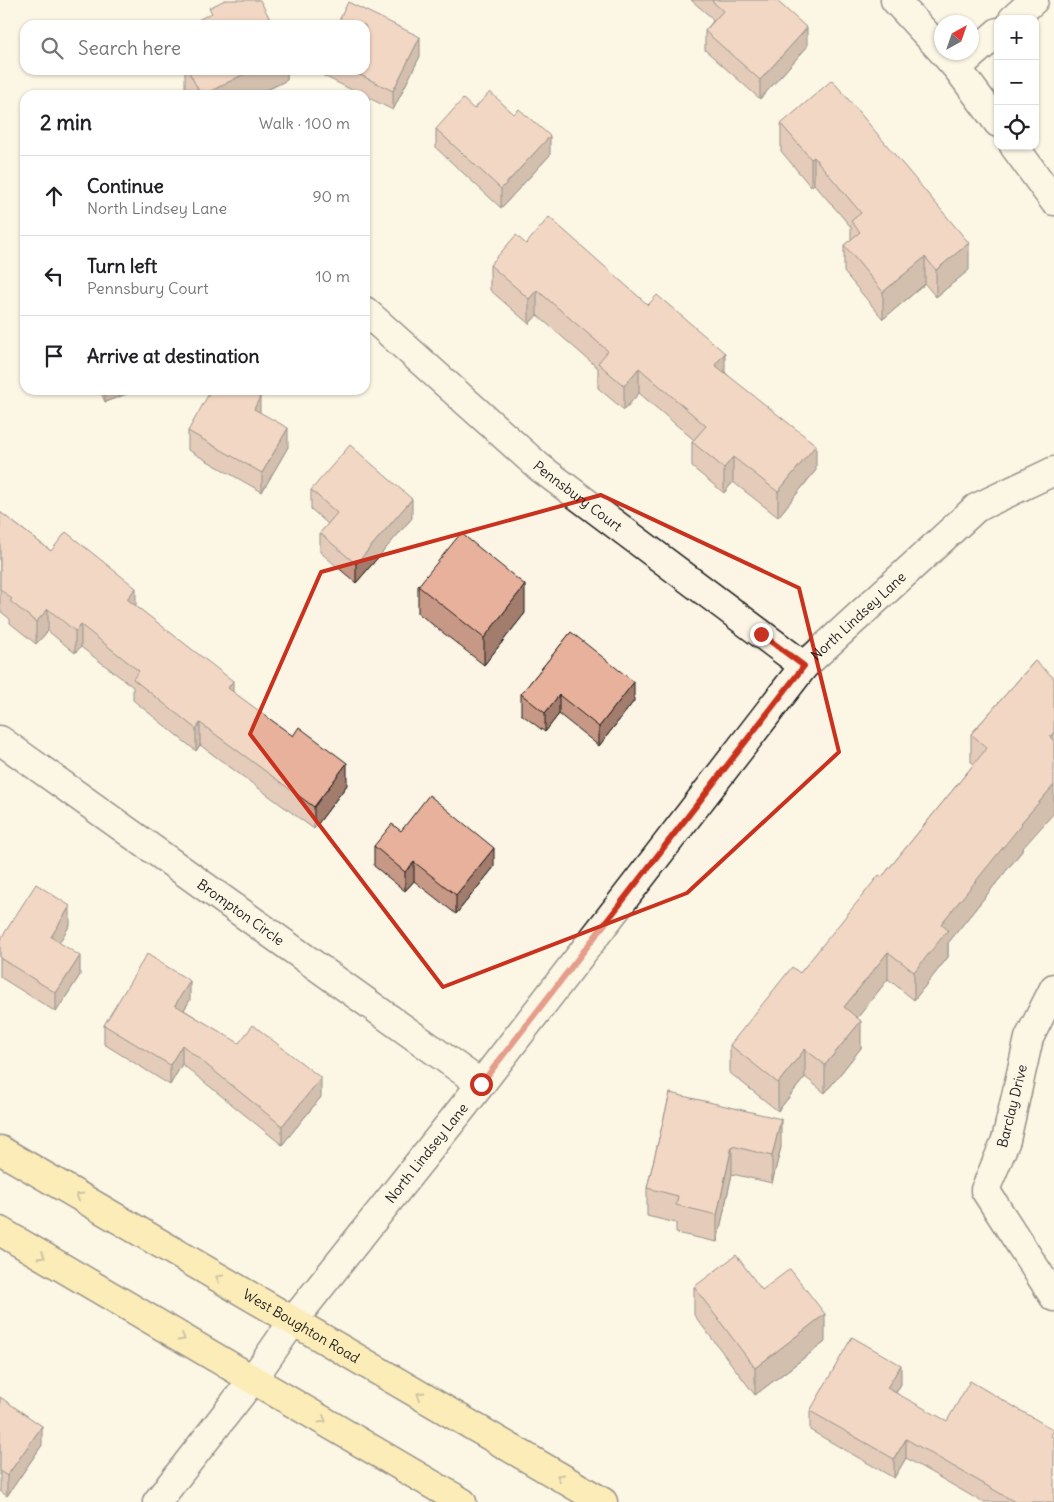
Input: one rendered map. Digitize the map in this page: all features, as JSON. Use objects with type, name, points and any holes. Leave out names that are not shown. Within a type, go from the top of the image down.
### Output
[{"type":"main road","name":"West Boughton Road","points":[[0,1150],[603,1502]]},
{"type":"main road","points":[[0,1231],[462,1502]]},
{"type":"street","points":[[895,0],[934,43]]},
{"type":"street","points":[[1017,15],[1034,0]]},
{"type":"street","points":[[979,41],[994,34]]},
{"type":"street","points":[[949,60],[994,119]]},
{"type":"street","points":[[1017,150],[1054,201]]},
{"type":"street","name":"Pennsbury Court","points":[[370,315],[539,467],[804,666]]},
{"type":"street","name":"North Lindsey Lane","points":[[253,1379],[293,1321],[481,1084],[804,666],[976,508],[1054,471]]},
{"type":"street","name":"Brompton Circle","points":[[0,740],[481,1084]]},
{"type":"street","name":"Barclay Drive","points":[[1054,988],[1029,1038],[1006,1140],[985,1190],[1054,1297]]},
{"type":"street","points":[[157,1502],[253,1379]]},
{"type":"highlighted area","points":[[601,495],[799,588],[839,752],[687,893],[443,987],[250,734],[321,572]]},
{"type":"building","points":[[225,0],[260,0],[270,20],[198,20],[212,13],[209,8]]},
{"type":"building","points":[[713,0],[776,0],[807,28],[760,80],[705,31],[723,11]]},
{"type":"building","points":[[348,2],[420,37],[393,91],[360,75],[370,75],[370,20],[339,20]]},
{"type":"building","points":[[191,75],[242,75],[213,90],[198,90]]},
{"type":"building","points":[[832,80],[969,243],[936,270],[925,257],[883,292],[844,245],[860,232],[851,221],[861,213],[814,157],[811,159],[781,124]]},
{"type":"building","points":[[490,92],[514,114],[519,109],[550,136],[501,189],[436,129],[463,99],[474,109]]},
{"type":"building","points":[[549,217],[648,305],[657,295],[725,353],[715,365],[816,445],[778,492],[733,457],[724,468],[692,442],[706,426],[639,368],[624,386],[598,363],[608,351],[537,290],[529,299],[490,265],[516,235],[526,244]]},
{"type":"building","points":[[208,395],[256,395],[260,397],[254,409],[288,428],[262,473],[188,431]]},
{"type":"building","points":[[350,445],[412,499],[356,564],[320,533],[337,513],[311,490]]},
{"type":"building","points":[[0,512],[51,551],[66,532],[136,588],[127,599],[233,681],[228,688],[293,736],[299,727],[347,763],[314,807],[200,723],[196,729],[133,679],[139,671],[81,625],[75,631],[48,609],[36,622],[10,601],[12,599],[0,589]]},
{"type":"building","points":[[461,533],[525,585],[484,638],[418,586]]},
{"type":"building","points":[[571,632],[634,682],[599,727],[559,695],[545,713],[521,694]]},
{"type":"building","points":[[1035,661],[1054,678],[1054,732],[1050,737],[1054,741],[1054,785],[1021,823],[941,924],[948,930],[914,972],[888,952],[844,1007],[861,1021],[825,1065],[805,1049],[778,1083],[730,1045],[792,967],[800,973],[879,875],[882,877],[987,748],[971,734]]},
{"type":"building","points":[[429,795],[494,848],[456,895],[414,862],[405,872],[374,846],[392,824],[401,831]]},
{"type":"building","points":[[36,884],[70,906],[51,937],[80,956],[56,993],[0,958],[0,940]]},
{"type":"building","points":[[147,954],[190,981],[175,1005],[239,1043],[253,1025],[321,1078],[282,1126],[182,1045],[170,1065],[104,1025]]},
{"type":"building","points":[[670,1093],[781,1119],[772,1156],[732,1146],[717,1215],[676,1205],[678,1196],[647,1188]]},
{"type":"building","points":[[736,1255],[762,1290],[790,1269],[825,1314],[755,1368],[694,1287]]},
{"type":"building","points":[[852,1337],[901,1365],[887,1388],[947,1421],[970,1381],[1054,1430],[1051,1436],[1054,1438],[1054,1502],[1015,1502],[906,1439],[894,1459],[810,1411]]},
{"type":"building","points":[[0,1397],[42,1426],[7,1476],[0,1471]]},
{"type":"route","points":[[481,1084],[804,666],[761,634]]}]
